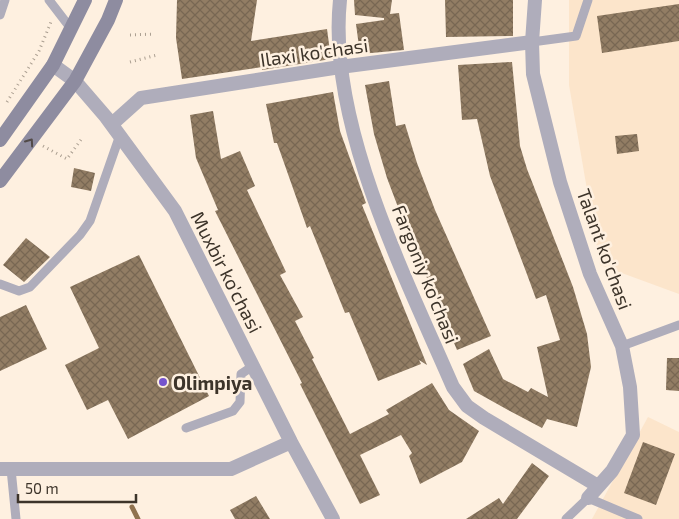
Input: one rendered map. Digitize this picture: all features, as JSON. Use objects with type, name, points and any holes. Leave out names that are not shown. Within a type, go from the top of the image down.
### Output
[{"type":"main road","points":[[2,133],[54,65],[85,0]]},
{"type":"main road","points":[[0,181],[75,81],[116,0]]},
{"type":"street","name":"Fargoniy ko'chasi","points":[[340,0],[338,26],[340,67],[351,120],[384,224],[457,395],[467,406],[484,418],[598,486]]},
{"type":"street","name":"Talant ko'chasi","points":[[535,0],[532,42],[533,74],[560,182],[590,274],[622,346],[630,388],[632,435],[612,471],[588,498]]},
{"type":"street","name":"Ilaxi ko'chasi","points":[[116,129],[141,98],[340,67],[532,42]]},
{"type":"street","name":"Muxbir ko'chasi","points":[[54,65],[75,81],[116,129],[175,211],[291,442],[333,519]]},
{"type":"street","points":[[6,469],[231,469],[291,442]]},
{"type":"lane","points":[[0,15],[5,0]]},
{"type":"lane","points":[[49,0],[72,30]]},
{"type":"lane","points":[[532,42],[576,36],[588,0]]},
{"type":"lane","points":[[0,284],[19,291],[30,287],[80,235],[90,221],[116,129]]},
{"type":"lane","points":[[622,346],[679,324]]},
{"type":"lane","points":[[186,428],[233,411],[240,402],[241,374],[253,366]]},
{"type":"lane","points":[[6,469],[16,519]]},
{"type":"lane","points":[[588,498],[638,519]]},
{"type":"lane","name":"Talant ko'chasi","points":[[566,519],[588,498]]},
{"type":"path","points":[[5,106],[39,51],[56,10]]},
{"type":"path","points":[[130,35],[155,34]]},
{"type":"path","points":[[130,62],[158,55]]},
{"type":"path","points":[[43,146],[67,159],[83,137]]},
{"type":"shaded area","points":[[569,0],[679,0],[679,294],[600,265],[569,85]]},
{"type":"shaded area","points":[[648,417],[679,432],[679,519],[592,519]]},
{"type":"building","points":[[177,0],[257,0],[251,41],[327,29],[331,59],[262,70],[262,67],[182,79],[176,38]]},
{"type":"building","points":[[354,0],[392,0],[390,14],[399,13],[404,50],[360,54],[356,24],[384,20],[384,18],[355,15]]},
{"type":"building","points":[[445,0],[513,0],[513,36],[446,37]]},
{"type":"building","points":[[679,4],[679,41],[602,53],[597,16]]},
{"type":"building","points":[[512,62],[520,146],[527,169],[573,287],[587,334],[591,367],[577,427],[547,419],[542,428],[508,410],[474,391],[463,364],[489,349],[503,379],[528,392],[531,388],[548,397],[537,347],[560,340],[546,295],[536,299],[490,176],[477,119],[462,120],[458,65]]},
{"type":"building","points":[[389,81],[396,126],[405,124],[417,163],[435,210],[491,336],[457,350],[404,223],[387,178],[374,134],[365,85]]},
{"type":"building","points":[[333,92],[340,131],[366,203],[362,205],[427,365],[419,360],[421,364],[378,381],[349,312],[345,313],[310,226],[307,228],[277,143],[274,143],[266,104]]},
{"type":"building","points":[[213,111],[221,159],[240,151],[255,186],[247,190],[286,272],[280,275],[303,317],[295,321],[350,434],[389,414],[386,410],[432,383],[449,410],[479,431],[462,462],[420,484],[409,456],[412,453],[401,435],[360,455],[380,495],[360,504],[300,384],[302,383],[215,211],[218,210],[196,158],[190,115]]},
{"type":"building","points":[[637,134],[639,151],[617,154],[615,136]]},
{"type":"building","points":[[74,168],[95,173],[91,191],[71,187]]},
{"type":"building","points":[[26,238],[50,257],[24,282],[3,265]]},
{"type":"building","points":[[139,255],[209,396],[128,439],[108,400],[87,410],[65,365],[99,348],[70,287]]},
{"type":"building","points":[[26,305],[47,349],[0,371],[0,317]]},
{"type":"building","points":[[667,358],[679,358],[679,391],[666,390]]},
{"type":"building","points":[[643,442],[675,454],[656,505],[624,493]]},
{"type":"building","points":[[532,463],[549,476],[517,519],[466,519],[499,498],[503,504]]},
{"type":"building","points":[[256,496],[270,519],[235,519],[230,510]]},
{"type":"waterway","points":[[132,507],[138,519]]},
{"type":"place","name":"Olimpiya","points":[[163,382]]}]
